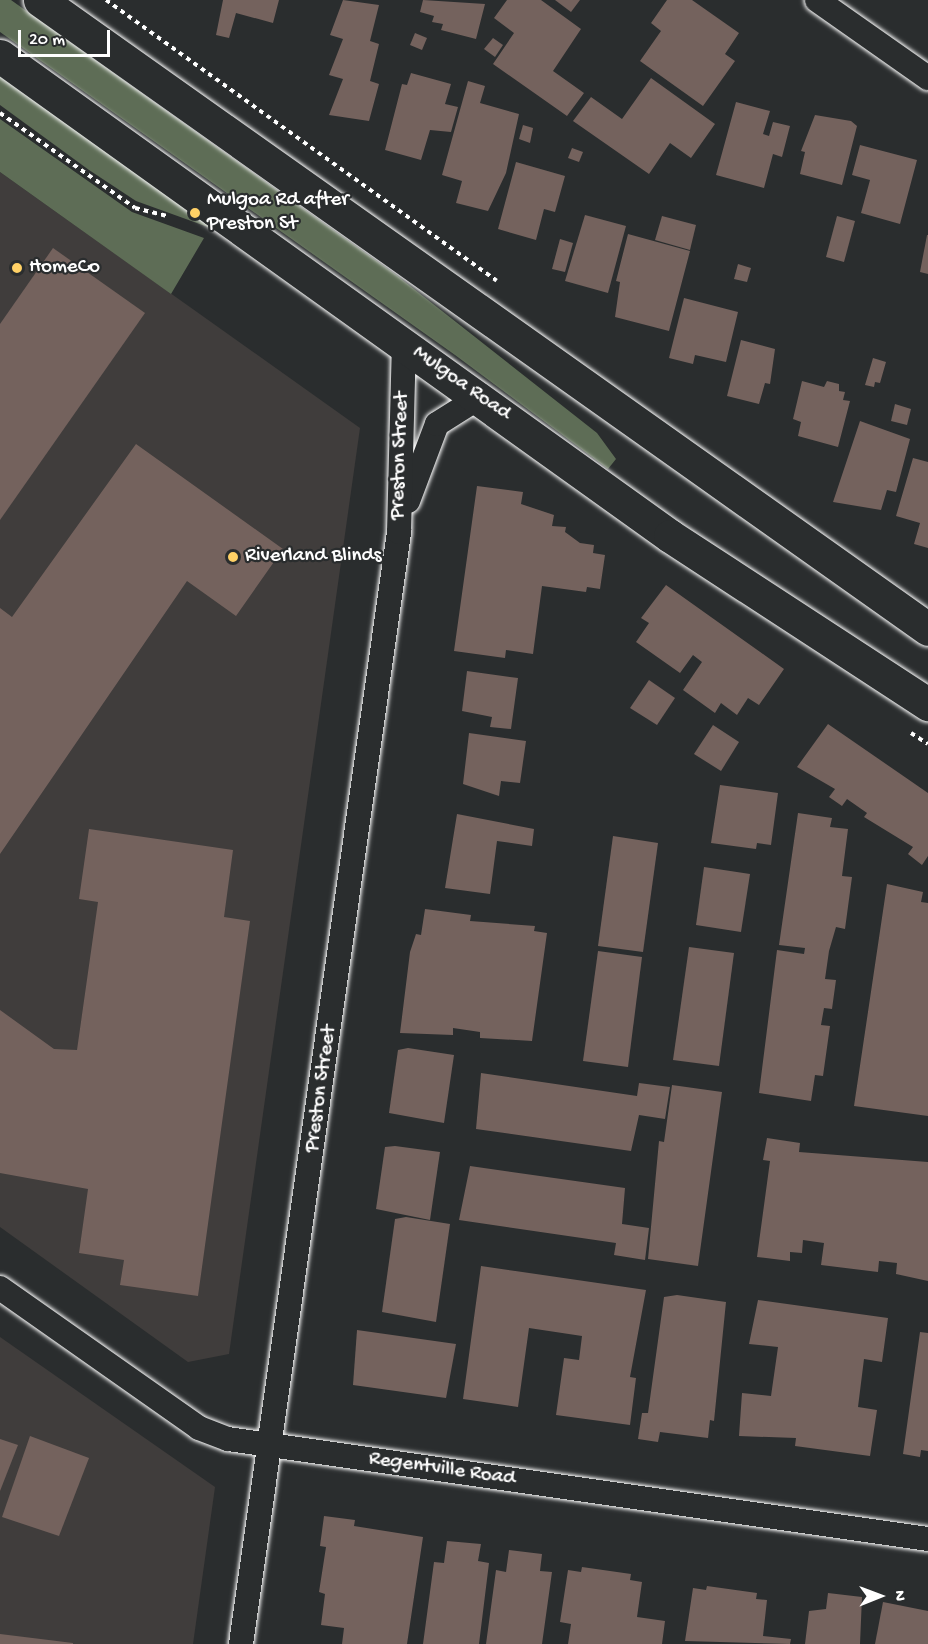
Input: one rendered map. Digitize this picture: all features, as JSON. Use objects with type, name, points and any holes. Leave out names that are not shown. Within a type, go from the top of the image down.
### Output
[{"type":"main road","points":[[40,0],[928,629]]},
{"type":"main road","name":"Mulgoa Road","points":[[0,56],[480,397],[670,536],[928,704]]},
{"type":"street","points":[[817,0],[928,78]]},
{"type":"street","name":"Preston Street","points":[[241,1644],[399,532],[404,344]]},
{"type":"street","name":"Preston Street","points":[[399,532],[430,436],[448,415],[480,397]]},
{"type":"street","name":"Regentville Road","points":[[0,1288],[199,1428],[228,1439],[928,1539]]},
{"type":"shaded area","points":[[0,172],[360,428],[229,1354],[188,1362],[0,1227]]},
{"type":"shaded area","points":[[0,1337],[215,1487],[193,1644],[0,1644]]},
{"type":"green space","points":[[0,0],[11,0],[395,274],[597,433],[616,459],[608,469],[455,355],[0,32]]},
{"type":"green space","points":[[0,77],[210,225],[208,227],[136,201],[89,170],[0,105]]},
{"type":"green space","points":[[0,119],[132,212],[204,238],[171,294],[0,172]]},
{"type":"building","points":[[223,0],[279,0],[273,23],[236,13],[229,38],[216,35]]},
{"type":"building","points":[[343,0],[379,5],[370,41],[379,44],[370,81],[379,84],[369,121],[329,115],[343,79],[329,75],[343,39],[330,35]]},
{"type":"building","points":[[423,0],[485,4],[476,39],[441,30],[443,24],[432,22],[434,16],[420,12]]},
{"type":"building","points":[[507,0],[541,0],[581,29],[553,71],[584,93],[567,116],[493,64],[514,33],[494,18]]},
{"type":"building","points":[[555,0],[580,0],[571,12]]},
{"type":"building","points":[[667,0],[692,0],[739,33],[725,54],[735,61],[703,106],[640,61],[661,31],[651,23]]},
{"type":"building","points":[[415,33],[427,38],[422,50],[410,45]]},
{"type":"building","points":[[493,38],[503,45],[495,57],[484,49]]},
{"type":"building","points":[[411,73],[451,84],[445,104],[458,107],[451,132],[430,130],[421,160],[385,150],[402,84],[407,85]]},
{"type":"building","points":[[651,78],[715,124],[691,158],[670,143],[649,174],[573,121],[591,97],[622,119]]},
{"type":"building","points":[[468,81],[485,86],[480,103],[519,114],[506,173],[488,211],[456,203],[462,181],[442,175]]},
{"type":"building","points":[[736,102],[770,111],[763,134],[769,136],[773,122],[790,126],[782,157],[773,154],[764,188],[716,175]]},
{"type":"building","points":[[815,115],[851,121],[857,126],[842,185],[800,174],[805,152],[801,151]]},
{"type":"building","points":[[523,125],[533,128],[530,143],[519,139]]},
{"type":"building","points":[[860,145],[917,160],[900,224],[861,213],[870,180],[852,175]]},
{"type":"building","points":[[572,148],[583,152],[579,162],[568,158]]},
{"type":"building","points":[[516,162],[565,176],[555,212],[544,209],[536,240],[498,229]]},
{"type":"building","points":[[585,215],[626,226],[608,293],[565,281]]},
{"type":"building","points":[[662,216],[696,225],[690,250],[655,240]]},
{"type":"building","points":[[837,216],[855,221],[844,262],[826,257]]},
{"type":"building","points":[[628,234],[690,251],[669,331],[615,317],[620,282],[616,281]]},
{"type":"building","points":[[928,235],[928,274],[920,272]]},
{"type":"building","points":[[560,239],[573,243],[565,272],[552,269]]},
{"type":"building","points":[[53,248],[145,313],[0,520],[0,324]]},
{"type":"building","points":[[738,264],[751,268],[747,282],[734,279]]},
{"type":"building","points":[[684,298],[738,312],[726,362],[695,355],[693,364],[669,358]]},
{"type":"building","points":[[741,340],[775,349],[770,384],[765,383],[759,404],[727,396]]},
{"type":"building","points":[[873,358],[886,362],[880,383],[875,382],[874,387],[865,385]]},
{"type":"building","points":[[802,381],[824,387],[827,381],[839,384],[839,391],[845,392],[843,400],[850,401],[838,447],[798,436],[801,422],[793,419]]},
{"type":"building","points":[[895,404],[911,409],[907,425],[891,421]]},
{"type":"building","points":[[860,421],[910,439],[896,492],[887,490],[881,510],[833,502]]},
{"type":"building","points":[[136,444],[283,549],[236,616],[187,581],[0,854],[0,608],[12,617]]},
{"type":"building","points":[[913,458],[928,462],[928,548],[914,544],[920,523],[896,516]]},
{"type":"building","points":[[477,486],[523,492],[521,504],[554,515],[552,526],[566,527],[565,532],[580,543],[594,545],[593,553],[605,555],[600,589],[587,587],[586,592],[542,586],[533,654],[506,650],[505,658],[454,651]]},
{"type":"building","points":[[666,585],[784,669],[759,705],[748,698],[737,715],[721,703],[715,713],[683,690],[702,662],[693,655],[680,673],[636,642],[649,623],[641,618]]},
{"type":"building","points":[[467,671],[518,678],[511,729],[490,727],[492,717],[462,711]]},
{"type":"building","points":[[649,680],[675,698],[657,725],[630,708]]},
{"type":"building","points":[[828,724],[928,793],[928,856],[922,865],[908,854],[913,847],[864,817],[867,813],[847,799],[842,806],[829,797],[835,789],[797,767]]},
{"type":"building","points":[[713,725],[739,742],[721,771],[694,754]]},
{"type":"building","points":[[469,733],[526,741],[520,783],[501,781],[499,796],[463,784]]},
{"type":"building","points":[[720,785],[778,793],[771,845],[757,843],[756,849],[711,843]]},
{"type":"building","points":[[798,813],[832,818],[830,827],[848,829],[842,876],[852,877],[845,929],[836,927],[829,951],[825,979],[836,980],[832,1009],[824,1008],[821,1025],[830,1026],[823,1076],[815,1075],[811,1101],[759,1093],[777,950],[804,954],[805,948],[779,945]]},
{"type":"building","points":[[457,814],[534,829],[532,846],[497,841],[490,894],[445,888]]},
{"type":"building","points":[[89,829],[233,850],[224,917],[250,921],[198,1296],[120,1285],[124,1260],[79,1253],[88,1189],[0,1173],[0,1010],[54,1049],[77,1050],[98,902],[79,899]]},
{"type":"building","points":[[613,836],[658,843],[643,952],[598,946]]},
{"type":"building","points":[[704,867],[750,874],[741,932],[696,925]]},
{"type":"building","points":[[887,884],[923,892],[921,902],[928,903],[928,1116],[854,1106]]},
{"type":"building","points":[[425,909],[471,915],[470,921],[535,926],[534,931],[547,933],[532,1041],[480,1038],[480,1032],[453,1028],[453,1035],[400,1033],[410,952],[416,934],[421,935]]},
{"type":"building","points":[[689,947],[734,953],[719,1066],[673,1060]]},
{"type":"building","points":[[598,951],[642,957],[628,1067],[583,1061]]},
{"type":"building","points":[[408,1048],[454,1055],[444,1123],[389,1113],[398,1050]]},
{"type":"building","points":[[481,1073],[637,1096],[639,1083],[670,1087],[665,1119],[639,1115],[631,1151],[476,1129]]},
{"type":"building","points":[[672,1085],[722,1092],[698,1266],[648,1259],[659,1141],[664,1142]]},
{"type":"building","points":[[767,1138],[800,1143],[799,1152],[928,1162],[928,1281],[896,1274],[897,1263],[879,1261],[878,1272],[821,1265],[824,1243],[803,1240],[802,1253],[790,1252],[790,1261],[757,1257],[770,1161],[763,1160]]},
{"type":"building","points":[[395,1146],[440,1152],[430,1220],[376,1209],[385,1147]]},
{"type":"building","points":[[470,1166],[625,1188],[622,1224],[649,1228],[645,1260],[614,1255],[616,1243],[459,1220]]},
{"type":"building","points":[[406,1217],[450,1224],[436,1322],[382,1312],[395,1219]]},
{"type":"building","points":[[481,1266],[646,1290],[630,1377],[636,1378],[630,1425],[556,1415],[564,1358],[579,1360],[582,1336],[529,1328],[518,1407],[463,1399]]},
{"type":"building","points":[[677,1295],[726,1302],[714,1421],[710,1420],[708,1438],[660,1432],[658,1442],[638,1439],[642,1413],[648,1413],[664,1297]]},
{"type":"building","points":[[758,1300],[888,1318],[882,1362],[864,1359],[858,1407],[877,1410],[870,1456],[795,1446],[796,1438],[739,1436],[742,1393],[771,1396],[778,1347],[749,1344]]},
{"type":"building","points":[[357,1330],[456,1344],[446,1398],[353,1385]]},
{"type":"building","points":[[920,1332],[928,1333],[928,1451],[921,1450],[920,1457],[903,1454]]},
{"type":"building","points":[[30,1436],[89,1458],[59,1536],[2,1517]]},
{"type":"building","points":[[0,1439],[18,1445],[0,1491]]},
{"type":"building","points":[[324,1516],[355,1520],[354,1526],[423,1537],[407,1644],[342,1644],[344,1628],[321,1625],[325,1594],[319,1592],[326,1547],[320,1546]]},
{"type":"building","points":[[447,1541],[481,1544],[478,1561],[489,1563],[479,1644],[423,1644],[434,1562],[444,1563]]},
{"type":"building","points":[[509,1550],[542,1554],[540,1571],[552,1572],[542,1644],[486,1644],[496,1570],[506,1572]]},
{"type":"building","points":[[582,1567],[631,1574],[630,1580],[642,1582],[637,1617],[665,1621],[662,1644],[568,1644],[571,1624],[560,1622],[568,1570],[581,1572]]},
{"type":"building","points":[[707,1586],[757,1593],[756,1599],[767,1600],[763,1636],[791,1639],[790,1644],[685,1641],[693,1588],[706,1590]]},
{"type":"building","points":[[828,1593],[862,1597],[860,1644],[805,1644],[809,1611],[826,1609]]},
{"type":"building","points":[[883,1602],[928,1611],[928,1644],[875,1644]]},
{"type":"building","points":[[0,1634],[73,1643],[73,1644],[0,1644]]},
{"type":"place","name":"Mulgoa Rd after Preston St","points":[[195,213]]},
{"type":"place","name":"HomeCo","points":[[17,268]]},
{"type":"place","name":"Riverland Blinds","points":[[233,557]]}]
